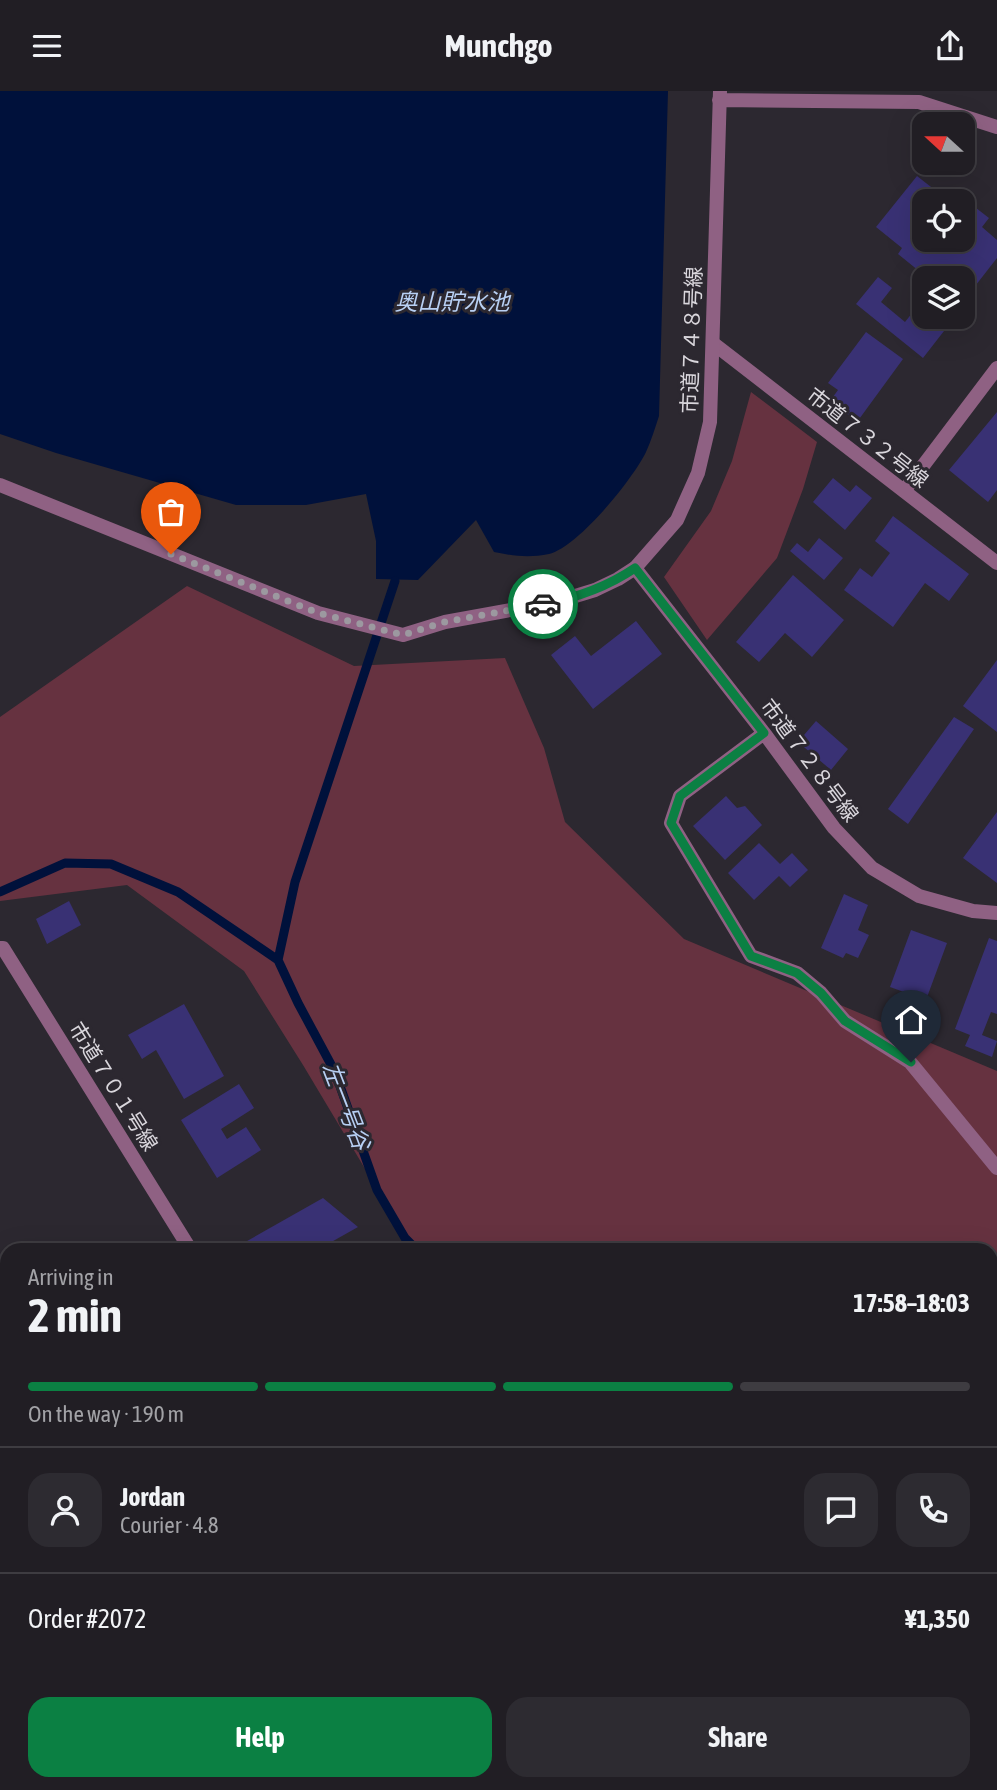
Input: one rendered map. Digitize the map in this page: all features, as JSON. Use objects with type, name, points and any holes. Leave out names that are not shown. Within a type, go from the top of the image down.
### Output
[{"type":"street","points":[[719,95],[923,96],[997,127]]},
{"type":"street","name":"市道７４８号線","points":[[0,485],[318,613],[403,635],[445,622],[559,601],[595,590],[618,579],[635,568],[677,520],[698,473],[710,422],[719,95]]},
{"type":"street","name":"市道７３２号線","points":[[714,344],[997,563]]},
{"type":"street","points":[[904,491],[997,368]]},
{"type":"street","name":"市道７２８号線","points":[[635,568],[764,733],[834,828],[872,868],[919,896],[973,911],[997,913]]},
{"type":"street","points":[[764,733],[680,796],[671,823],[751,956],[797,973],[821,993],[845,1021],[911,1062],[997,1168]]},
{"type":"street","name":"市道７０１号線","points":[[0,948],[3,948],[186,1243]]},
{"type":"shaded area","points":[[751,392],[817,442],[777,558],[707,640],[664,577],[711,511],[732,461]]},
{"type":"shaded area","points":[[187,586],[354,666],[505,658],[544,748],[565,822],[684,939],[997,1071],[997,1243],[409,1243],[244,971],[127,885],[0,901],[0,717]]},
{"type":"water","name":"奥山貯水池","points":[[0,91],[668,91],[659,416],[648,448],[639,464],[604,510],[561,549],[535,556],[494,552],[476,520],[418,580],[376,579],[376,541],[366,494],[306,505],[236,505],[0,434]]},
{"type":"building","points":[[917,176],[934,189],[912,189],[912,252],[975,252],[975,207],[989,218],[982,227],[997,240],[997,258],[975,286],[975,266],[913,266],[898,254],[902,248],[876,227]]},
{"type":"building","points":[[878,277],[892,288],[881,302],[905,322],[912,313],[912,329],[944,331],[923,358],[856,304]]},
{"type":"building","points":[[866,332],[903,359],[857,422],[830,401],[838,390],[828,383]]},
{"type":"building","points":[[997,412],[997,490],[988,502],[949,470]]},
{"type":"building","points":[[833,478],[850,492],[856,485],[872,498],[845,530],[813,502]]},
{"type":"building","points":[[893,516],[969,574],[949,601],[925,583],[893,627],[844,590],[860,568],[872,577],[890,553],[875,541]]},
{"type":"building","points":[[819,538],[843,558],[824,580],[790,551],[797,543],[808,552]]},
{"type":"building","points":[[793,575],[844,620],[812,657],[785,633],[759,662],[736,642]]},
{"type":"building","points":[[636,621],[662,654],[593,709],[551,655],[575,636],[591,656]]},
{"type":"building","points":[[997,660],[997,732],[963,706]]},
{"type":"building","points":[[954,717],[974,729],[908,824],[888,809]]},
{"type":"building","points":[[816,721],[848,749],[831,770],[798,742]]},
{"type":"building","points":[[726,796],[737,808],[745,806],[762,825],[725,860],[693,826]]},
{"type":"building","points":[[997,812],[997,883],[963,858]]},
{"type":"building","points":[[759,843],[780,864],[792,853],[808,870],[790,887],[779,876],[754,900],[728,873]]},
{"type":"building","points":[[844,894],[868,905],[858,930],[869,935],[858,958],[846,953],[843,958],[821,948]]},
{"type":"building","points":[[69,901],[81,925],[47,944],[36,919]]},
{"type":"building","points":[[911,930],[947,943],[926,1000],[890,987]]},
{"type":"building","points":[[989,938],[997,941],[997,1014],[991,1012],[982,1035],[997,1041],[992,1057],[965,1046],[970,1035],[955,1029]]},
{"type":"building","points":[[184,1004],[224,1076],[184,1099],[156,1050],[142,1059],[128,1035]]},
{"type":"building","points":[[239,1084],[254,1108],[221,1129],[227,1139],[246,1127],[261,1150],[217,1178],[181,1120]]},
{"type":"building","points":[[323,1198],[358,1227],[330,1243],[244,1243]]},
{"type":"waterway","points":[[278,960],[295,882],[395,581]]},
{"type":"waterway","points":[[0,892],[65,863],[111,864],[178,892],[278,960]]},
{"type":"waterway","name":"左一号谷","points":[[278,960],[335,1072],[377,1190],[410,1243]]},
{"type":"way so far","points":[[171,554],[318,613],[403,635],[445,622],[543,604]]},
{"type":"route","points":[[543,604],[595,590],[635,568],[764,733],[680,796],[671,823],[751,956],[797,973],[821,993],[845,1021],[911,1062]]}]
